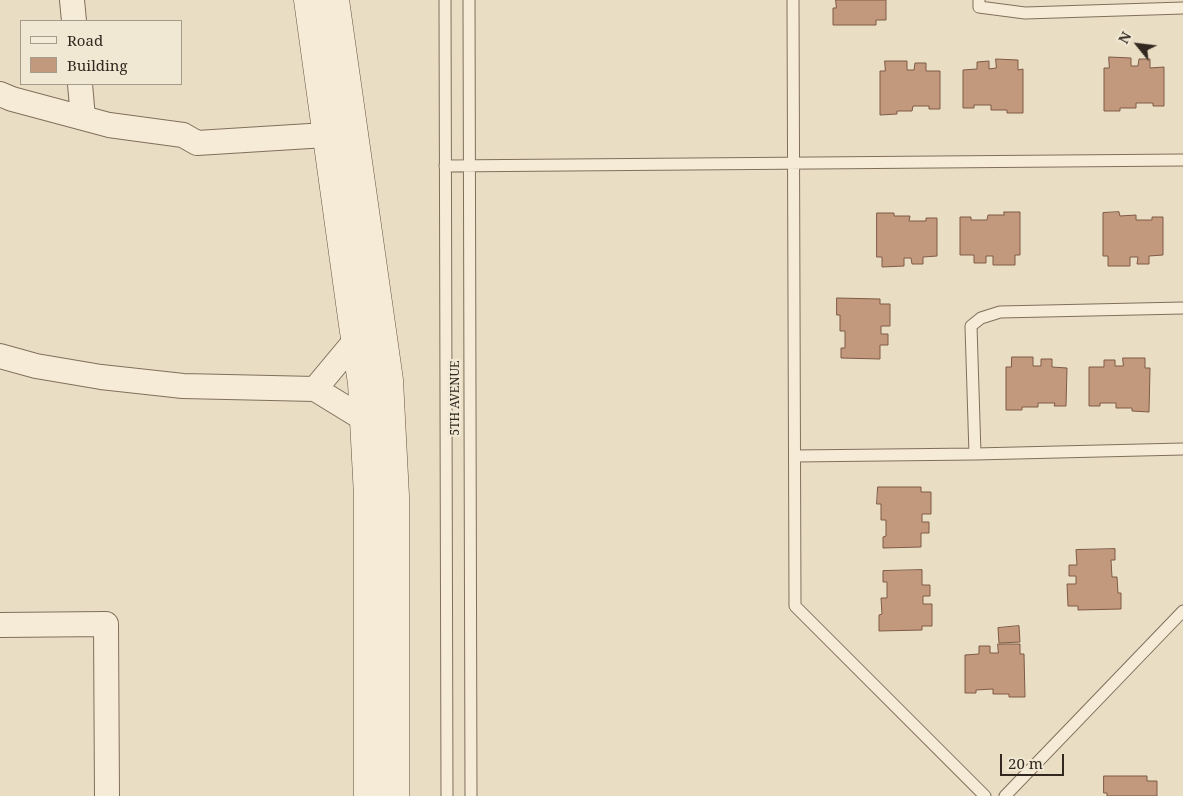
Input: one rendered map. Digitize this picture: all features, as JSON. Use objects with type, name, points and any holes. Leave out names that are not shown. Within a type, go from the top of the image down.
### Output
[{"type":"main road","points":[[308,0],[362,383],[368,496],[368,796]]},
{"type":"main road","points":[[335,0],[389,380],[395,496],[396,796]]},
{"type":"street","points":[[72,0],[74,20]]},
{"type":"street","points":[[80,85],[83,118]]},
{"type":"street","points":[[0,94],[12,99],[109,125],[184,135],[197,143],[326,135]]},
{"type":"street","points":[[315,389],[356,341]]},
{"type":"street","points":[[0,356],[36,366],[100,377],[182,386],[315,389],[364,419]]},
{"type":"street","points":[[0,625],[106,624],[107,796]]},
{"type":"lane","name":"5TH AVENUE","points":[[445,0],[446,796]]},
{"type":"lane","name":"5TH AVENUE","points":[[469,0],[471,796]]},
{"type":"lane","points":[[793,0],[796,606],[985,796]]},
{"type":"lane","points":[[979,0],[979,7],[1025,13],[1183,8]]},
{"type":"lane","points":[[446,166],[1183,160]]},
{"type":"lane","points":[[974,454],[971,326],[982,318],[1000,312],[1183,308]]},
{"type":"lane","points":[[795,456],[974,454],[1183,448]]},
{"type":"lane","points":[[1005,796],[1183,611]]},
{"type":"building","points":[[836,0],[886,0],[886,20],[876,20],[876,25],[833,25],[833,8],[836,8]]},
{"type":"building","points":[[1109,57],[1131,58],[1131,66],[1138,66],[1139,59],[1150,59],[1150,68],[1164,67],[1164,106],[1153,106],[1153,103],[1136,103],[1136,108],[1104,111],[1104,68],[1109,68]]},
{"type":"building","points":[[996,59],[1018,60],[1018,70],[1023,69],[1023,113],[991,110],[991,105],[974,105],[974,108],[963,108],[963,70],[977,69],[977,62],[989,61],[989,69],[996,68]]},
{"type":"building","points":[[885,61],[907,61],[907,70],[914,70],[915,63],[926,63],[926,71],[940,71],[940,109],[929,109],[929,106],[913,106],[912,111],[897,111],[897,114],[880,115],[880,71],[885,71]]},
{"type":"building","points":[[1004,212],[1020,212],[1020,255],[1015,255],[1015,265],[993,265],[993,256],[986,256],[986,263],[974,263],[974,255],[960,255],[960,217],[971,217],[971,220],[987,220],[988,215],[1004,215]]},
{"type":"building","points":[[1119,212],[1120,216],[1136,215],[1136,220],[1152,220],[1152,217],[1163,217],[1163,255],[1149,256],[1149,264],[1137,264],[1138,257],[1130,257],[1130,266],[1108,266],[1108,256],[1103,256],[1103,213]]},
{"type":"building","points":[[877,213],[894,213],[894,216],[910,216],[909,221],[926,221],[926,218],[937,218],[937,256],[923,257],[923,264],[912,264],[911,258],[904,258],[904,266],[882,267],[882,257],[877,257]]},
{"type":"building","points":[[837,298],[880,299],[880,304],[890,304],[890,326],[881,326],[881,334],[888,334],[888,345],[880,345],[880,359],[841,358],[841,348],[845,348],[845,331],[840,331],[840,315],[837,315]]},
{"type":"building","points":[[1012,357],[1033,357],[1033,366],[1041,366],[1041,359],[1052,359],[1052,367],[1067,368],[1066,406],[1054,406],[1055,403],[1038,403],[1038,407],[1006,410],[1006,367],[1011,367]]},
{"type":"building","points":[[1123,358],[1145,358],[1145,368],[1150,368],[1149,412],[1132,411],[1132,408],[1116,408],[1116,403],[1100,403],[1100,406],[1089,406],[1089,367],[1104,367],[1104,360],[1115,360],[1115,366],[1123,366]]},
{"type":"building","points":[[878,487],[921,487],[921,492],[931,492],[931,514],[922,514],[922,522],[929,522],[929,533],[921,533],[921,547],[883,548],[883,537],[886,536],[886,520],[881,520],[881,504],[877,504]]},
{"type":"building","points":[[1115,549],[1115,560],[1111,560],[1112,577],[1117,577],[1118,593],[1121,593],[1121,609],[1078,610],[1078,606],[1068,606],[1067,584],[1076,584],[1076,576],[1069,576],[1069,565],[1077,565],[1076,550]]},
{"type":"building","points":[[922,570],[922,585],[930,585],[930,596],[923,596],[923,604],[932,604],[932,626],[922,626],[922,630],[879,631],[879,615],[882,614],[881,598],[887,598],[887,582],[883,582],[883,571]]},
{"type":"building","points":[[1019,626],[1020,642],[999,643],[998,628]]},
{"type":"building","points":[[998,644],[1020,644],[1020,654],[1024,654],[1025,697],[993,694],[993,689],[976,690],[976,693],[965,693],[965,655],[979,654],[979,646],[990,646],[990,653],[998,653]]},
{"type":"building","points":[[1104,776],[1147,776],[1147,781],[1157,781],[1157,796],[1107,796],[1107,793],[1104,793]]}]
